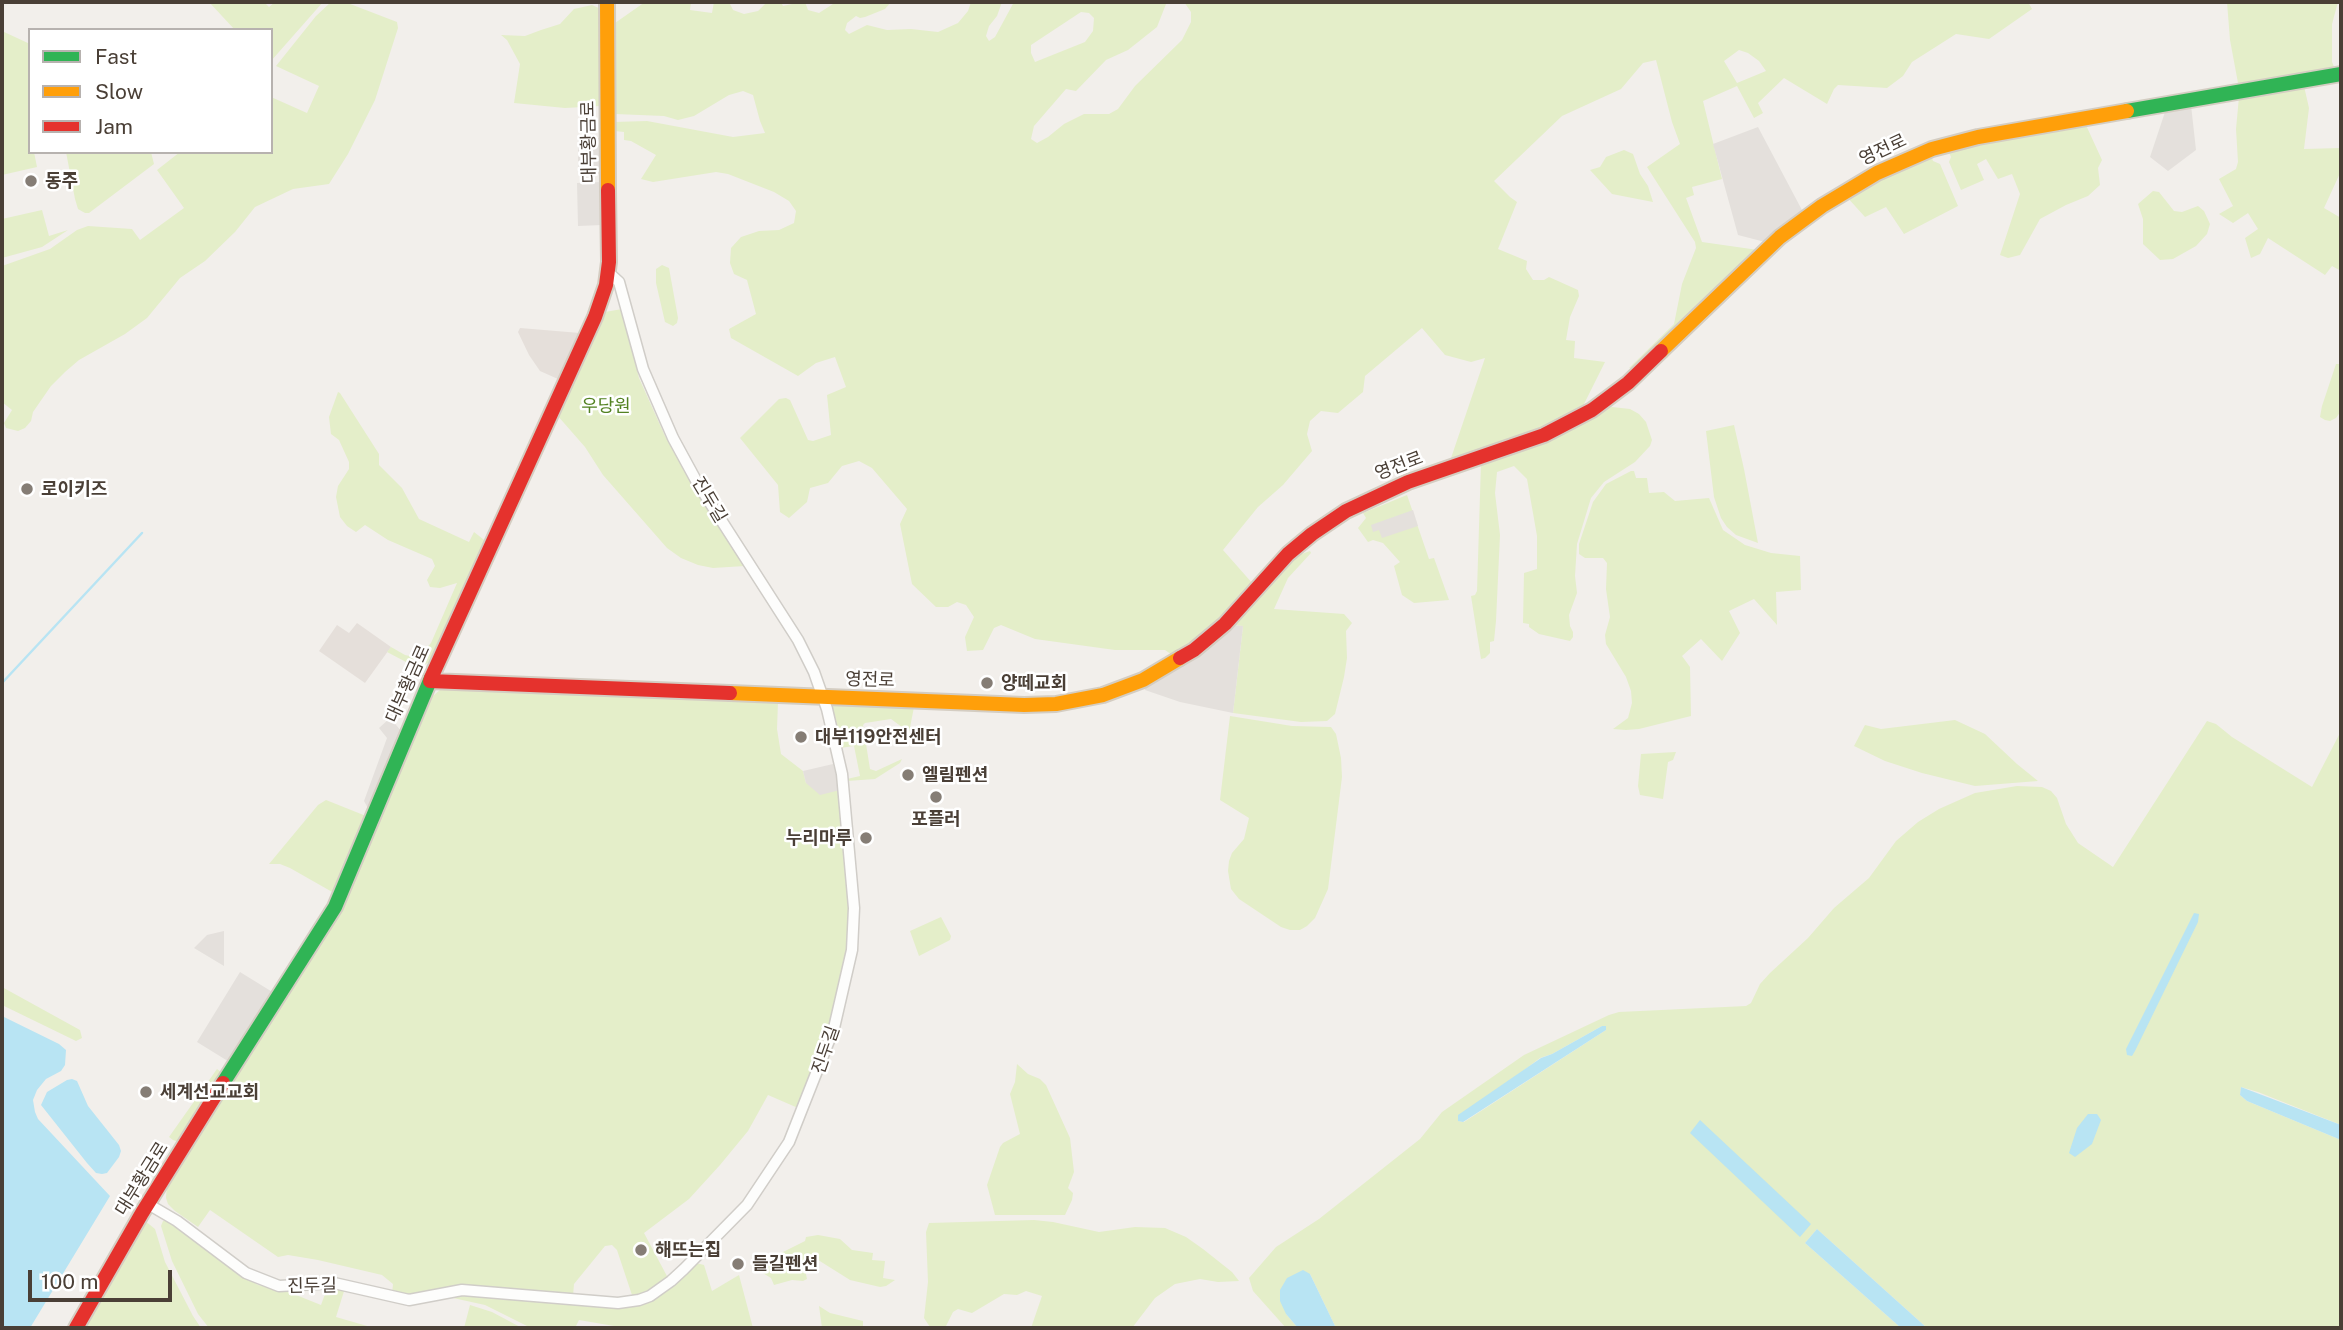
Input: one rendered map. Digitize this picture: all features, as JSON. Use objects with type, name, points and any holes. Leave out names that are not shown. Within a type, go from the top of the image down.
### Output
[{"type":"street","name":"대부황금로","points":[[76,1328],[148,1204],[325,925],[343,889],[386,779],[595,317],[608,272],[607,2]]},
{"type":"street","name":"영전로","points":[[430,681],[1042,705],[1074,701],[1126,687],[1164,669],[1211,637],[1288,554],[1346,511],[1399,485],[1544,435],[1592,410],[1643,369],[1780,237],[1822,206],[1877,173],[1932,149],[1978,137],[2341,74]]},
{"type":"street","name":"진두길","points":[[148,1204],[185,1227],[246,1273],[279,1286],[334,1283],[410,1300],[449,1292],[476,1291],[618,1303],[639,1300],[671,1281],[747,1205],[782,1156],[797,1125],[834,1028],[845,986],[855,928],[842,774],[823,698],[798,640],[719,517],[673,438],[643,369],[619,282],[608,272]]},
{"type":"shaded area","points":[[2191,105],[2196,150],[2168,171],[2150,157],[2166,109]]},
{"type":"shaded area","points":[[1758,127],[1803,212],[1765,242],[1738,235],[1713,144]]},
{"type":"shaded area","points":[[601,138],[602,174],[578,174],[578,139]]},
{"type":"shaded area","points":[[601,182],[602,225],[578,226],[577,183]]},
{"type":"shaded area","points":[[520,328],[580,333],[558,379],[540,371],[518,332]]},
{"type":"shaded area","points":[[1413,510],[1418,526],[1382,538],[1379,530],[1373,532],[1371,525]]},
{"type":"shaded area","points":[[357,623],[391,647],[365,683],[319,651],[337,625],[349,633]]},
{"type":"shaded area","points":[[1231,625],[1243,626],[1233,713],[1180,702],[1145,690],[1146,685],[1200,654]]},
{"type":"shaded area","points":[[390,718],[403,733],[369,810],[364,801],[387,738],[379,728]]},
{"type":"shaded area","points":[[833,764],[840,790],[820,795],[806,783],[803,771]]},
{"type":"shaded area","points":[[224,931],[224,966],[194,948],[207,935]]},
{"type":"shaded area","points":[[240,972],[274,993],[231,1063],[197,1042]]},
{"type":"green space","points":[[209,2],[264,2],[269,7],[275,2],[323,2],[273,59],[273,28],[233,28]]},
{"type":"green space","points":[[331,2],[345,2],[397,22],[398,28],[375,100],[348,154],[329,184],[293,189],[255,207],[235,232],[205,261],[180,278],[147,318],[79,360],[65,372],[51,386],[25,428],[18,431],[6,428],[4,423],[12,410],[2,402],[2,266],[50,249],[77,230],[88,226],[132,229],[140,240],[184,208],[157,170],[177,154],[273,154],[273,98],[307,113],[319,86],[276,66],[316,16]]},
{"type":"green space","points":[[645,2],[691,2],[690,10],[712,13],[714,2],[729,2],[733,10],[744,14],[758,11],[767,2],[781,2],[783,6],[805,2],[808,10],[819,13],[836,2],[891,2],[885,9],[865,17],[856,16],[847,23],[845,30],[849,34],[867,25],[887,30],[938,32],[958,23],[968,11],[971,2],[1002,2],[997,16],[989,26],[986,36],[989,41],[995,37],[1014,2],[1170,2],[1166,4],[1157,27],[1128,50],[1106,60],[1076,91],[1066,89],[1034,126],[1031,139],[1037,143],[1084,114],[1109,114],[1118,109],[1135,86],[1182,40],[1191,22],[1191,12],[1184,2],[2028,2],[2032,9],[1989,39],[1956,34],[1912,62],[1903,76],[1887,88],[1838,85],[1827,104],[1784,78],[1758,103],[1763,113],[1754,118],[1737,86],[1703,101],[1722,179],[1692,187],[1694,195],[1686,198],[1702,242],[1758,250],[1639,367],[1629,368],[1674,324],[1682,284],[1696,248],[1695,242],[1647,167],[1680,144],[1656,60],[1643,63],[1621,89],[1562,116],[1494,181],[1517,202],[1498,249],[1527,261],[1526,269],[1533,280],[1549,277],[1578,290],[1579,296],[1570,317],[1566,340],[1575,341],[1574,358],[1605,362],[1581,410],[1536,433],[1450,461],[1485,358],[1471,362],[1445,355],[1422,328],[1365,376],[1363,392],[1338,413],[1321,411],[1310,421],[1307,434],[1312,451],[1283,485],[1258,507],[1223,550],[1253,584],[1219,622],[1175,657],[1165,650],[1115,650],[1035,639],[1001,625],[994,628],[983,650],[967,651],[965,637],[974,617],[966,605],[957,602],[948,607],[936,607],[912,584],[900,524],[907,509],[872,468],[859,461],[842,466],[828,483],[810,488],[807,502],[789,518],[780,512],[778,485],[740,438],[779,399],[786,398],[790,400],[808,440],[831,435],[827,395],[846,387],[835,357],[816,363],[798,376],[731,338],[729,329],[756,314],[747,280],[734,274],[730,263],[731,248],[741,237],[759,231],[779,230],[794,223],[796,211],[789,201],[774,192],[728,174],[716,172],[653,182],[641,179],[656,155],[624,140],[624,132],[615,131],[614,122],[647,121],[733,137],[765,133],[753,95],[743,91],[729,95],[694,116],[678,120],[664,116],[615,114],[615,23]],"holes":[[[1081,12],[1089,13],[1094,18],[1093,31],[1085,42],[1035,62],[1031,45]],[[1739,50],[1759,61],[1766,71],[1737,83],[1724,61]]]},
{"type":"green space","points":[[2227,2],[2338,2],[2332,24],[2332,62],[2335,69],[2243,86],[2238,83],[2230,40]]},
{"type":"green space","points":[[592,5],[601,9],[601,106],[565,108],[514,103],[520,64],[507,40],[501,35],[525,36],[560,24],[574,9]]},
{"type":"green space","points":[[2,31],[28,43],[28,154],[34,154],[37,167],[2,175]]},
{"type":"green space","points":[[2304,86],[2309,108],[2304,149],[2341,148],[2341,171],[2324,208],[2341,218],[2341,271],[2332,266],[2325,275],[2268,238],[2260,254],[2251,258],[2245,238],[2258,229],[2248,213],[2233,223],[2219,214],[2233,206],[2219,179],[2236,169],[2238,162],[2236,129],[2239,97]]},
{"type":"green space","points":[[2085,123],[2102,160],[2098,168],[2100,185],[2088,196],[2040,219],[2020,255],[2008,258],[2000,255],[2020,194],[2012,174],[1998,179],[1986,159],[1977,164],[1984,180],[1961,190],[1949,162],[1951,157],[1948,150]]},
{"type":"green space","points":[[1624,150],[1633,154],[1653,202],[1612,194],[1590,170],[1600,167],[1606,157]]},
{"type":"green space","points":[[66,154],[152,154],[154,164],[89,213],[78,209]]},
{"type":"green space","points":[[1931,155],[1933,161],[1940,164],[1958,206],[1904,234],[1886,207],[1865,217],[1846,196],[1878,178]]},
{"type":"green space","points":[[2153,191],[2159,192],[2174,211],[2182,212],[2198,206],[2204,211],[2210,224],[2207,234],[2196,246],[2173,259],[2160,260],[2143,244],[2143,219],[2138,204]]},
{"type":"green space","points":[[42,210],[49,236],[68,230],[42,247],[2,258],[2,219]]},
{"type":"green space","points":[[662,265],[669,268],[678,318],[673,326],[665,322],[656,283],[656,269]]},
{"type":"green space","name":"우당원","points":[[622,309],[639,378],[665,436],[706,508],[710,508],[745,566],[713,568],[698,565],[667,548],[603,475],[585,447],[557,415],[605,312]]},
{"type":"green space","points":[[2336,364],[2341,364],[2341,411],[2330,421],[2320,417]]},
{"type":"green space","points":[[338,392],[379,454],[379,465],[402,488],[419,519],[469,542],[474,532],[488,543],[431,661],[424,665],[408,663],[387,652],[391,647],[414,657],[422,653],[431,643],[457,583],[440,588],[430,587],[427,580],[435,566],[432,559],[388,540],[365,525],[356,532],[340,517],[336,497],[338,486],[349,469],[349,462],[339,440],[331,434],[329,417]]},
{"type":"green space","points":[[1612,407],[1630,409],[1639,414],[1646,422],[1652,440],[1635,462],[1604,482],[1591,498],[1577,544],[1577,593],[1569,615],[1573,632],[1570,641],[1539,634],[1529,627],[1529,624],[1523,623],[1524,573],[1537,569],[1537,536],[1527,479],[1514,466],[1497,472],[1495,493],[1500,535],[1496,621],[1490,653],[1481,659],[1471,596],[1477,591],[1481,463]]},
{"type":"green space","points":[[1734,425],[1758,543],[1736,535],[1727,527],[1714,497],[1706,431]]},
{"type":"green space","points":[[1634,471],[1636,478],[1647,478],[1649,493],[1664,492],[1675,501],[1709,498],[1723,530],[1745,545],[1771,553],[1800,556],[1801,590],[1776,592],[1777,625],[1754,599],[1729,611],[1740,633],[1722,661],[1701,639],[1682,656],[1690,667],[1691,716],[1626,730],[1613,729],[1628,718],[1632,703],[1626,677],[1606,644],[1605,635],[1610,617],[1606,589],[1607,563],[1603,558],[1585,558],[1579,554],[1579,544],[1593,502],[1606,484]]},
{"type":"green space","points":[[1407,495],[1429,559],[1434,558],[1449,600],[1414,603],[1402,595],[1394,566],[1400,562],[1383,543],[1373,540],[1368,542],[1358,528],[1366,518],[1363,513]]},
{"type":"green space","points":[[1310,551],[1288,578],[1274,609],[1344,614],[1352,623],[1346,631],[1347,658],[1335,714],[1327,721],[1301,722],[1233,713],[1243,626],[1231,625],[1293,557]]},
{"type":"green space","points":[[440,690],[778,702],[777,729],[781,754],[803,771],[806,783],[840,790],[850,940],[836,1009],[822,1050],[798,1108],[768,1095],[748,1131],[720,1165],[689,1199],[644,1233],[668,1278],[646,1293],[633,1298],[617,1250],[612,1245],[605,1246],[574,1284],[573,1296],[512,1291],[412,1296],[392,1294],[393,1284],[382,1275],[318,1260],[288,1255],[278,1257],[210,1210],[198,1227],[175,1211],[166,1198],[167,1183],[297,976],[428,700]]},
{"type":"green space","points":[[831,704],[914,707],[908,738],[906,730],[891,719],[863,725],[870,769],[876,771],[902,759],[900,763],[875,779],[847,781],[860,776],[854,746],[840,748]]},
{"type":"green space","points":[[1230,716],[1292,726],[1331,727],[1336,734],[1342,777],[1328,889],[1315,918],[1300,930],[1281,927],[1239,899],[1231,889],[1229,861],[1244,839],[1249,818],[1220,800]]},
{"type":"green space","points":[[1955,720],[1985,734],[2038,781],[1975,786],[1885,761],[1854,746],[1865,725],[1881,729]]},
{"type":"green space","points":[[2207,721],[2216,724],[2312,787],[2341,731],[2341,1125],[2241,1087],[2240,1095],[2247,1101],[2341,1140],[2341,1328],[1927,1328],[1817,1229],[1805,1243],[1901,1328],[1336,1328],[1310,1274],[1286,1314],[1298,1328],[1286,1328],[1253,1291],[1249,1278],[1276,1247],[1319,1219],[1420,1139],[1442,1112],[1524,1055],[1619,1012],[1746,1006],[1751,1003],[1760,984],[1808,938],[1834,908],[1869,878],[1896,841],[1918,822],[1939,809],[1975,793],[2017,786],[2042,787],[2057,798],[2066,824],[2078,843],[2113,867]],"holes":[[[1606,1026],[1606,1030],[1464,1122],[1458,1121],[1540,1058]]]},
{"type":"green space","points":[[1676,752],[1673,760],[1668,762],[1663,799],[1640,795],[1638,786],[1641,754]]},
{"type":"green space","points":[[326,800],[366,816],[334,893],[290,868],[269,864],[318,805]]},
{"type":"green space","points":[[941,917],[951,936],[950,940],[919,956],[910,931]]},
{"type":"green space","points":[[2,987],[80,1030],[82,1038],[76,1041],[2,1005]]},
{"type":"green space","points":[[1017,1064],[1046,1085],[1070,1138],[1074,1172],[1068,1188],[1073,1193],[1065,1215],[995,1215],[987,1185],[1000,1147],[1020,1134],[1010,1094],[1015,1082]]},
{"type":"green space","points":[[217,1069],[224,1074],[184,1139],[178,1142],[173,1140],[169,1137]]},
{"type":"green space","points":[[144,1220],[155,1229],[165,1262],[201,1328],[81,1328]]},
{"type":"green space","points":[[1034,1220],[1099,1232],[1135,1227],[1165,1228],[1186,1237],[1203,1249],[1239,1281],[1200,1279],[1175,1284],[1155,1298],[1132,1328],[1031,1328],[1042,1296],[1026,1291],[1017,1295],[1004,1294],[972,1313],[958,1309],[953,1312],[945,1328],[930,1327],[924,1318],[928,1282],[926,1232],[929,1223]]},
{"type":"green space","points":[[163,1221],[169,1221],[258,1285],[286,1291],[321,1305],[328,1286],[345,1288],[336,1317],[374,1328],[209,1328],[198,1314],[172,1261],[161,1226]]},
{"type":"green space","points":[[818,1235],[840,1239],[852,1250],[873,1253],[872,1260],[885,1261],[883,1278],[895,1280],[880,1287],[850,1280],[807,1253],[807,1279],[803,1281],[792,1280],[774,1285],[771,1278],[753,1267],[805,1241],[806,1237]]},
{"type":"green space","points":[[696,1263],[704,1265],[712,1291],[739,1275],[753,1328],[614,1328],[579,1320],[575,1328],[531,1328],[485,1305],[444,1296],[476,1294],[626,1306]]},
{"type":"green space","points":[[470,1305],[492,1312],[522,1328],[464,1328]]},
{"type":"green space","points":[[819,1306],[830,1313],[863,1321],[863,1328],[822,1328]]},
{"type":"water","points":[[2194,913],[2199,914],[2198,922],[2135,1051],[2132,1056],[2127,1055],[2126,1049]]},
{"type":"water","points":[[2,1016],[66,1050],[65,1065],[61,1071],[46,1079],[37,1090],[33,1100],[35,1112],[38,1119],[110,1196],[30,1328],[2,1328]]},
{"type":"water","points":[[1606,1026],[1606,1030],[1463,1122],[1458,1121],[1458,1115],[1541,1058]]},
{"type":"water","points":[[72,1079],[77,1081],[88,1106],[119,1145],[119,1157],[107,1173],[96,1173],[41,1105],[47,1092]]},
{"type":"water","points":[[2241,1087],[2341,1125],[2341,1140],[2247,1101],[2240,1095]]},
{"type":"water","points":[[2088,1114],[2097,1114],[2101,1120],[2092,1144],[2075,1157],[2069,1153],[2077,1128]]},
{"type":"water","points":[[1700,1120],[1811,1224],[1800,1237],[1690,1133]]},
{"type":"water","points":[[1817,1229],[1927,1328],[1901,1328],[1805,1243]]},
{"type":"water","points":[[1303,1270],[1310,1274],[1336,1328],[1298,1328],[1286,1314],[1280,1301],[1280,1290],[1287,1278]]},
{"type":"waterway","points":[[2,683],[142,533]]},
{"type":"traffic: fast","points":[[2127,111],[2341,74]]},
{"type":"traffic: fast","points":[[223,1083],[335,907],[431,678]]},
{"type":"traffic: slow","points":[[607,2],[608,190]]},
{"type":"traffic: slow","points":[[1661,351],[1780,237],[1822,206],[1877,173],[1932,149],[1978,137],[2127,111]]},
{"type":"traffic: slow","points":[[730,693],[1056,704],[1103,695],[1143,680],[1180,658]]},
{"type":"traffic: jam","points":[[431,678],[595,317],[606,285],[609,262],[608,190]]},
{"type":"traffic: jam","points":[[1180,658],[1225,624],[1288,554],[1346,511],[1408,482],[1544,435],[1592,410],[1628,383],[1661,351]]},
{"type":"traffic: jam","points":[[430,681],[730,693]]},
{"type":"traffic: jam","points":[[76,1328],[142,1213],[223,1083]]},
{"type":"place","name":"동주","points":[[31,181]]},
{"type":"place","name":"로이키즈","points":[[27,489]]},
{"type":"place","name":"양떼교회","points":[[987,683]]},
{"type":"place","name":"대부119안전센터","points":[[801,737]]},
{"type":"place","name":"엘림펜션","points":[[908,775]]},
{"type":"place","name":"포플러","points":[[936,797]]},
{"type":"place","name":"누리마루","points":[[866,838]]},
{"type":"place","name":"세계선교교회","points":[[146,1092]]},
{"type":"place","name":"해뜨는집","points":[[641,1250]]},
{"type":"place","name":"들길펜션","points":[[738,1264]]}]
